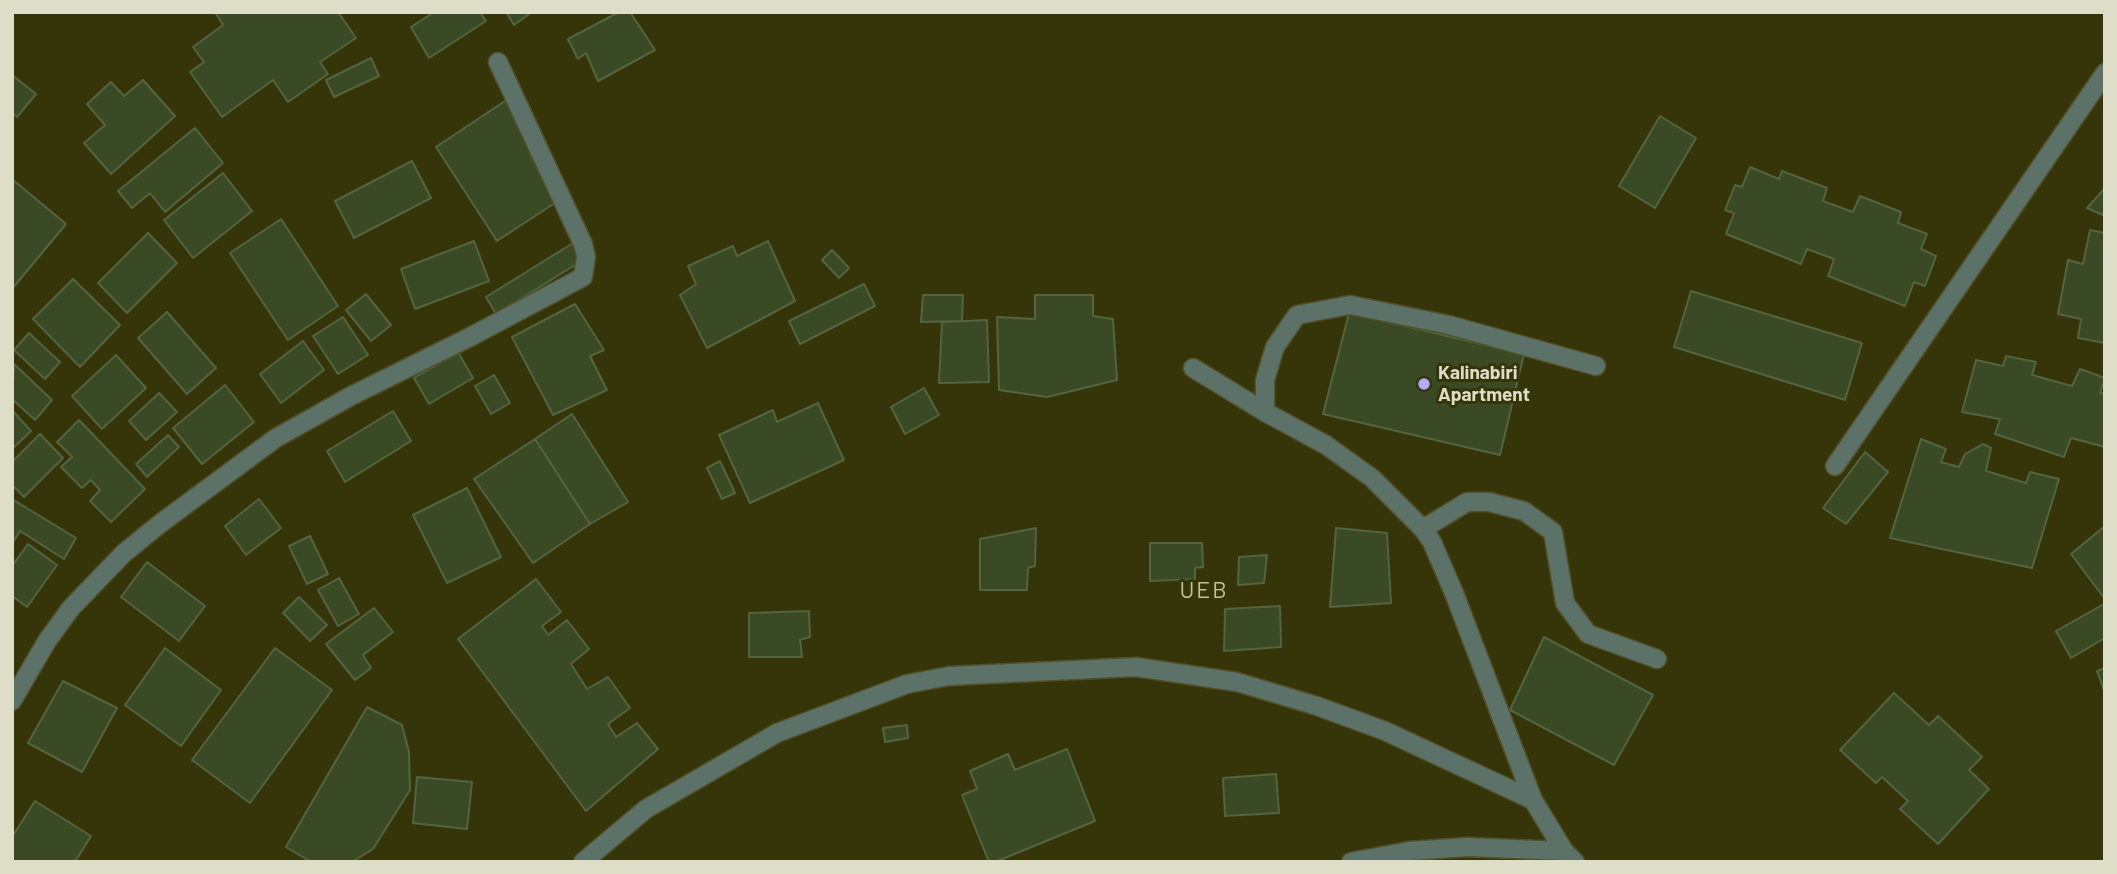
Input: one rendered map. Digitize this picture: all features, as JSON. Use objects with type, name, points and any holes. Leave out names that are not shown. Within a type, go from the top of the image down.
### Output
[{"type":"street","points":[[13,695],[71,608],[124,553],[276,438],[351,396],[583,277],[586,257],[583,244],[498,62]]},
{"type":"street","points":[[1835,467],[2105,73]]},
{"type":"street","points":[[1265,412],[1265,380],[1275,347],[1297,315],[1350,305],[1449,325],[1596,366]]},
{"type":"street","points":[[1193,368],[1326,445],[1373,478],[1423,529],[1432,542],[1454,593],[1532,800],[1570,856]]},
{"type":"street","points":[[1423,529],[1467,502],[1489,502],[1524,511],[1553,532],[1565,603],[1588,634],[1657,659]]},
{"type":"street","points":[[583,862],[646,809],[777,733],[907,684],[949,676],[1136,667],[1237,682],[1317,706],[1385,731],[1532,800]]},
{"type":"street","points":[[1351,862],[1409,851],[1466,847],[1570,856]]},
{"type":"building","points":[[215,12],[338,12],[356,38],[320,62],[328,74],[288,102],[273,80],[222,117],[190,72],[204,62],[193,47],[223,25]]},
{"type":"building","points":[[434,12],[480,12],[486,21],[429,58],[411,27]]},
{"type":"building","points":[[506,12],[532,12],[514,25]]},
{"type":"building","points":[[619,12],[630,12],[655,50],[598,81],[586,53],[578,59],[568,39]]},
{"type":"building","points":[[371,58],[379,76],[334,97],[326,80]]},
{"type":"building","points":[[12,75],[36,94],[17,117],[12,113]]},
{"type":"building","points":[[143,80],[175,116],[111,174],[84,143],[105,125],[87,104],[111,82],[124,96]]},
{"type":"building","points":[[508,99],[539,151],[531,156],[558,201],[497,241],[436,147]]},
{"type":"building","points":[[1660,116],[1696,138],[1655,208],[1619,186]]},
{"type":"building","points":[[195,128],[223,163],[165,212],[150,193],[132,208],[118,191]]},
{"type":"building","points":[[412,161],[431,198],[354,238],[335,201]]},
{"type":"building","points":[[1750,167],[1779,179],[1782,171],[1827,188],[1823,201],[1853,212],[1860,196],[1901,212],[1898,223],[1927,234],[1921,249],[1936,256],[1925,286],[1914,282],[1905,306],[1828,276],[1834,259],[1807,249],[1801,264],[1726,234],[1734,213],[1725,210],[1735,185],[1742,187]]},
{"type":"building","points":[[223,173],[252,211],[193,258],[164,220]]},
{"type":"building","points":[[12,179],[66,224],[12,289]]},
{"type":"building","points":[[2105,188],[2105,216],[2087,208]]},
{"type":"building","points":[[281,219],[338,306],[288,340],[230,253]]},
{"type":"building","points":[[2090,230],[2105,233],[2105,343],[2078,338],[2081,319],[2058,314],[2068,260],[2083,264]]},
{"type":"building","points":[[148,233],[177,263],[127,313],[98,283]]},
{"type":"building","points":[[474,241],[489,281],[415,309],[401,269]]},
{"type":"building","points":[[768,241],[795,301],[707,348],[680,295],[696,284],[688,266],[733,246],[737,256]]},
{"type":"building","points":[[573,243],[583,260],[496,314],[486,297]]},
{"type":"building","points":[[832,250],[849,268],[839,278],[822,260]]},
{"type":"building","points":[[73,279],[120,325],[80,367],[33,319]]},
{"type":"building","points":[[864,284],[875,306],[800,344],[789,321]]},
{"type":"building","points":[[1691,291],[1862,343],[1845,400],[1674,347]]},
{"type":"building","points":[[366,294],[391,325],[371,341],[346,310]]},
{"type":"building","points":[[923,295],[963,295],[962,321],[921,322]]},
{"type":"building","points":[[1035,295],[1093,295],[1093,316],[1113,319],[1117,380],[1047,397],[999,390],[997,317],[1035,319]]},
{"type":"building","points":[[575,304],[604,350],[590,356],[607,390],[553,415],[512,337]]},
{"type":"building","points":[[167,312],[216,368],[187,394],[138,338]]},
{"type":"building","name":"Kalinabiri Apartment","points":[[1349,313],[1524,354],[1500,455],[1323,414]]},
{"type":"building","points":[[343,317],[368,355],[338,374],[313,336]]},
{"type":"building","points":[[987,320],[989,382],[939,383],[942,322]]},
{"type":"building","points":[[29,333],[60,362],[45,379],[14,350]]},
{"type":"building","points":[[303,341],[324,370],[281,403],[260,374]]},
{"type":"building","points":[[458,352],[473,378],[429,404],[414,378]]},
{"type":"building","points":[[116,355],[146,388],[102,429],[72,396]]},
{"type":"building","points":[[2006,356],[2036,362],[2032,375],[2072,386],[2080,369],[2105,378],[2100,393],[2105,394],[2105,447],[2071,438],[2064,457],[1995,434],[2000,419],[1962,412],[1976,360],[2003,366]]},
{"type":"building","points":[[14,364],[52,400],[35,420],[12,399]]},
{"type":"building","points":[[494,375],[510,403],[491,414],[475,386]]},
{"type":"building","points":[[225,385],[254,422],[202,464],[173,428]]},
{"type":"building","points":[[924,388],[939,415],[905,434],[891,407]]},
{"type":"building","points":[[159,393],[177,412],[146,440],[129,421]]},
{"type":"building","points":[[818,403],[844,460],[750,503],[719,435],[773,410],[777,422]]},
{"type":"building","points":[[12,410],[31,431],[12,449]]},
{"type":"building","points":[[393,411],[411,441],[345,482],[327,451]]},
{"type":"building","points":[[572,414],[628,502],[590,524],[535,439]]},
{"type":"building","points":[[79,420],[145,489],[111,522],[90,501],[100,490],[91,480],[82,488],[61,467],[72,457],[57,442]]},
{"type":"building","points":[[40,434],[63,458],[24,497],[12,485],[12,462]]},
{"type":"building","points":[[168,435],[179,447],[147,477],[136,464]]},
{"type":"building","points":[[535,439],[590,524],[533,563],[474,479]]},
{"type":"building","points":[[1921,439],[1946,449],[1941,462],[1959,467],[1965,454],[1983,444],[1991,448],[1986,471],[2026,483],[2030,472],[2059,479],[2032,568],[1890,538]]},
{"type":"building","points":[[1865,452],[1888,472],[1846,524],[1823,508]]},
{"type":"building","points":[[720,461],[735,493],[722,499],[707,468]]},
{"type":"building","points":[[467,488],[501,557],[447,583],[413,515]]},
{"type":"building","points":[[12,499],[76,538],[64,559],[20,531],[12,544]]},
{"type":"building","points":[[259,499],[281,528],[246,555],[225,526]]},
{"type":"building","points":[[2105,526],[2105,599],[2071,554]]},
{"type":"building","points":[[1036,528],[1035,566],[1028,568],[1027,590],[980,590],[980,539]]},
{"type":"building","points":[[1336,528],[1387,533],[1391,603],[1330,607]]},
{"type":"building","points":[[310,536],[328,574],[307,584],[289,546]]},
{"type":"building","points":[[1150,543],[1202,543],[1203,567],[1195,568],[1195,579],[1150,581]]},
{"type":"building","points":[[28,544],[57,565],[27,607],[12,596],[12,566]]},
{"type":"building","points":[[1267,555],[1264,583],[1238,585],[1239,557]]},
{"type":"building","points":[[147,562],[205,606],[179,641],[121,597]]},
{"type":"building","points":[[339,578],[359,614],[338,626],[318,590]]},
{"type":"building","points":[[536,579],[561,612],[542,626],[548,635],[567,620],[589,649],[571,664],[587,689],[608,677],[630,708],[608,724],[616,737],[637,723],[658,749],[586,811],[458,639]]},
{"type":"building","points":[[299,597],[327,625],[310,641],[283,613]]},
{"type":"building","points":[[2104,604],[2105,638],[2071,658],[2056,631]]},
{"type":"building","points":[[1280,606],[1281,647],[1224,651],[1225,609]]},
{"type":"building","points":[[374,608],[393,632],[363,655],[371,668],[355,680],[326,644]]},
{"type":"building","points":[[809,611],[810,637],[800,640],[802,657],[749,657],[749,613]]},
{"type":"building","points":[[1544,637],[1653,695],[1614,765],[1510,710]]},
{"type":"building","points":[[165,648],[221,690],[181,746],[125,705]]},
{"type":"building","points":[[275,648],[332,690],[250,803],[192,760]]},
{"type":"building","points":[[2105,668],[2105,693],[2097,671]]},
{"type":"building","points":[[63,681],[117,708],[82,772],[28,743]]},
{"type":"building","points":[[1894,693],[1929,725],[1938,716],[1982,757],[1969,770],[1989,789],[1938,844],[1900,809],[1908,801],[1882,777],[1876,783],[1840,750]]},
{"type":"building","points":[[367,707],[402,725],[409,752],[410,790],[373,849],[352,862],[311,862],[286,847]]},
{"type":"building","points":[[907,725],[908,738],[885,742],[883,728]]},
{"type":"building","points":[[1067,749],[1095,821],[995,862],[989,862],[962,795],[977,789],[970,771],[1008,754],[1015,770]]},
{"type":"building","points":[[1276,774],[1279,813],[1225,816],[1223,778]]},
{"type":"building","points":[[417,777],[472,782],[467,829],[413,823]]},
{"type":"building","points":[[35,801],[91,836],[75,862],[12,862],[12,837]]},
{"type":"place","name":"Kalinabiri Apartment","points":[[1424,384]]},
{"type":"district","name":"UEB","points":[[1204,590]]}]
